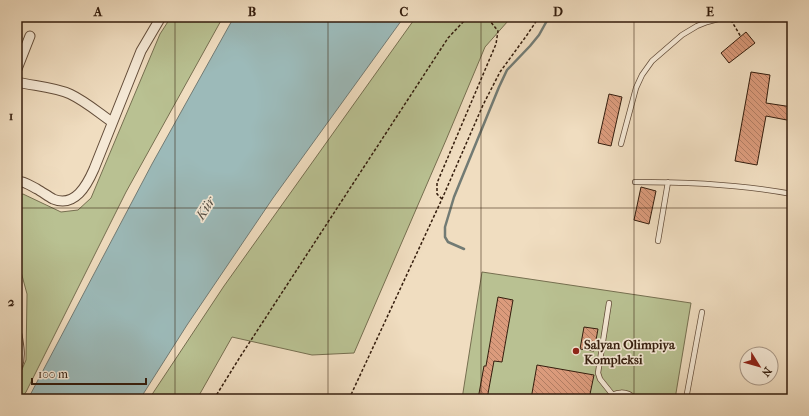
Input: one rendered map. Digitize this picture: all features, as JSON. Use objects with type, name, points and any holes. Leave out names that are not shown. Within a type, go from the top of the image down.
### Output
[{"type":"street","points":[[17,181],[25,182],[54,199],[62,201],[72,199],[79,194],[88,181],[141,51],[161,17]]},
{"type":"street","points":[[17,69],[30,36]]},
{"type":"street","points":[[17,82],[53,89],[69,94],[112,122]]},
{"type":"street","points":[[17,335],[19,350],[19,362],[17,368]]},
{"type":"lane","points":[[621,144],[636,88],[642,75],[652,62],[682,35],[697,26],[726,17]]},
{"type":"lane","points":[[635,182],[731,185],[792,194]]},
{"type":"lane","points":[[658,241],[668,182]]},
{"type":"lane","points":[[609,303],[598,373],[600,379],[612,394]]},
{"type":"lane","points":[[686,399],[702,312]]},
{"type":"lane","points":[[607,399],[612,394],[617,392],[629,394],[635,399]]},
{"type":"path","points":[[214,399],[448,38],[464,21],[478,17],[490,21],[498,31],[496,44],[437,183],[437,194],[442,199]]},
{"type":"path","points":[[349,399],[442,199],[483,105],[500,72],[539,17]]},
{"type":"path","points":[[729,17],[741,37]]},
{"type":"green space","points":[[171,17],[223,17],[126,192],[26,392],[21,399],[17,399],[17,381],[26,360],[27,294],[17,257],[17,195],[23,194],[61,212],[78,210],[91,198],[160,34]]},
{"type":"green space","points":[[416,17],[514,17],[508,21],[485,47],[354,353],[312,355],[232,337],[197,399],[149,399],[224,286]]},
{"type":"green space","name":"Salyan Olimpiya Kompleksi","points":[[482,272],[691,303],[675,399],[462,399]]},
{"type":"water","name":"Kür","points":[[234,17],[404,17],[273,198],[187,325],[140,399],[28,399],[152,164]]},
{"type":"building","points":[[746,32],[755,43],[729,63],[721,53]]},
{"type":"building","points":[[751,72],[770,75],[766,103],[792,107],[792,121],[766,116],[757,165],[735,161]]},
{"type":"building","points":[[609,94],[622,97],[611,146],[598,143]]},
{"type":"building","points":[[641,187],[656,191],[649,224],[634,220]]},
{"type":"building","points":[[498,297],[513,300],[502,362],[494,361],[487,399],[478,399],[484,366],[486,366]]},
{"type":"building","points":[[584,327],[598,329],[594,351],[580,349]]},
{"type":"building","points":[[537,365],[594,375],[589,399],[531,399]]},
{"type":"waterway","points":[[464,249],[448,242],[445,237],[445,227],[454,197],[507,70],[539,35],[549,17]]},
{"type":"place","name":"Salyan Olimpiya Kompleksi","points":[[576,351]]}]
